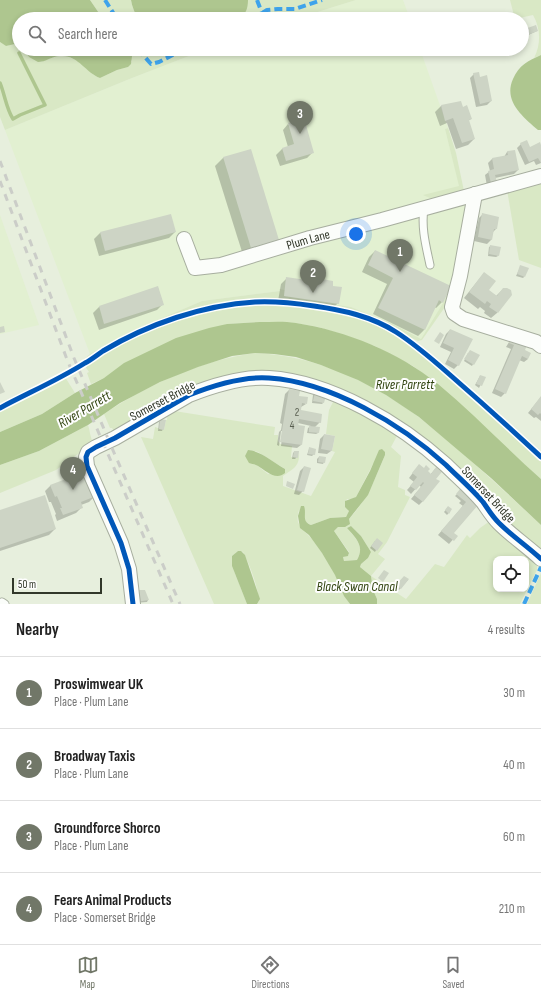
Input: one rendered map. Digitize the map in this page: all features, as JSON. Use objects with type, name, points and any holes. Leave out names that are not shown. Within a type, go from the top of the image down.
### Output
[{"type":"street","name":"Plum Lane","points":[[184,239],[195,268],[221,265],[310,238],[541,176]]},
{"type":"street","points":[[475,194],[460,276],[452,307],[454,313],[464,319],[536,342],[541,346]]},
{"type":"street","name":"Somerset Bridge","points":[[133,604],[129,569],[121,543],[85,461],[88,452],[189,395],[229,382],[254,378],[268,378],[310,386],[355,403],[377,414],[403,431],[444,464],[483,502],[489,512],[500,524],[541,559]]},
{"type":"lane","points":[[424,208],[422,222],[424,240],[430,265]]},
{"type":"shaded area","points":[[90,0],[131,0],[134,12],[98,12]]},
{"type":"shaded area","points":[[248,0],[356,0],[317,12],[244,12]]},
{"type":"shaded area","points":[[356,0],[403,0],[407,12],[317,12]]},
{"type":"shaded area","points":[[510,0],[541,0],[541,55],[534,58],[538,48],[539,31],[533,15],[529,16],[529,12],[513,12]]},
{"type":"shaded area","points":[[0,42],[6,46],[12,45],[12,56],[28,56],[41,62],[54,57],[66,56],[76,60],[100,78],[117,70],[128,67],[132,61],[129,56],[189,56],[5,130],[0,117]]},
{"type":"shaded area","points":[[189,56],[422,56],[448,128],[445,129],[460,186],[468,201],[451,286],[443,303],[421,339],[393,324],[351,307],[284,296],[280,290],[202,301],[134,330],[90,354],[5,130]]},
{"type":"shaded area","points":[[445,118],[456,153],[464,191],[432,199],[423,195],[459,186],[445,129],[448,128]]},
{"type":"shaded area","points":[[541,183],[541,268],[519,260],[507,190]]},
{"type":"shaded area","points":[[470,201],[447,304],[422,340],[418,341],[373,319],[344,309],[290,301],[263,300],[209,306],[172,316],[126,337],[84,362],[83,360],[90,354],[134,330],[202,301],[280,291],[279,289],[285,290],[284,296],[351,307],[393,324],[421,339],[443,303],[451,286]]},
{"type":"shaded area","points":[[0,215],[39,325],[0,334]]},
{"type":"shaded area","points":[[257,304],[288,305],[339,312],[370,321],[384,327],[409,343],[494,417],[541,461],[541,479],[437,384],[413,366],[375,346],[318,327],[279,322],[227,324],[91,384],[87,373],[89,372],[85,366],[103,353],[123,342],[205,311]]},
{"type":"shaded area","points":[[255,353],[299,359],[321,365],[363,382],[402,405],[453,445],[541,525],[541,554],[486,501],[348,397],[242,376],[114,431],[110,428],[104,414],[158,383],[196,367],[215,361]]},
{"type":"shaded area","points":[[65,377],[75,393],[42,414],[0,432],[0,411]]},
{"type":"shaded area","points":[[334,400],[399,432],[391,447],[401,456],[398,487],[405,490],[405,495],[410,497],[387,542],[378,554],[385,559],[371,576],[360,567],[371,552],[361,536],[351,526],[347,528],[358,542],[360,550],[357,560],[344,561],[343,557],[349,555],[349,552],[334,531],[338,527],[349,523],[349,519],[361,504],[370,489],[385,455],[373,464],[356,497],[353,499],[347,499],[345,504],[349,512],[346,517],[330,518],[311,525],[306,522],[304,516],[299,510],[299,525],[312,539],[325,557],[350,604],[257,604],[259,601],[253,576],[243,552],[238,551],[232,556],[232,566],[247,604],[214,604],[141,437],[153,439],[155,427],[164,430],[168,410],[275,427],[274,435],[278,435],[278,441],[280,444],[292,446],[291,457],[298,458],[299,451],[298,461],[296,466],[283,476],[283,486],[311,496],[335,452],[332,451],[335,436],[326,434],[329,410]],"holes":[[[250,450],[258,452],[285,469],[268,474],[245,456]]]},
{"type":"shaded area","points":[[88,425],[93,443],[56,470],[0,493],[0,465],[39,451]]},
{"type":"shaded area","points":[[490,521],[537,563],[537,570],[529,586],[529,556],[493,556],[493,592],[526,592],[520,604],[377,604],[377,599],[373,590],[371,576],[406,599],[435,564],[444,567],[467,535],[470,538]]},
{"type":"shaded area","points":[[541,573],[541,604],[527,604]]},
{"type":"water","points":[[0,0],[90,0],[98,12],[12,12],[12,45],[6,46],[0,42]]},
{"type":"water","points":[[131,0],[248,0],[245,12],[134,12]]},
{"type":"water","points":[[541,55],[541,130],[538,130],[526,120],[516,108],[511,94],[511,87],[515,74],[518,70],[528,62]]},
{"type":"water","points":[[28,56],[62,56],[38,62]]},
{"type":"water","points":[[62,56],[132,56],[131,64],[128,67],[117,70],[100,78],[95,76],[78,62]]},
{"type":"water","name":"River Parrett","points":[[292,322],[334,331],[371,344],[406,362],[423,373],[451,395],[541,479],[541,525],[491,478],[419,417],[386,395],[358,380],[321,365],[296,357],[274,354],[255,353],[232,356],[198,367],[160,382],[120,403],[88,425],[39,451],[0,465],[0,432],[42,414],[75,393],[104,378],[124,363],[176,338],[209,328],[227,324]]},
{"type":"water","name":"Black Swan Canal","points":[[382,449],[385,452],[385,455],[368,495],[349,519],[350,524],[345,527],[338,527],[334,531],[349,553],[348,556],[343,557],[344,561],[357,560],[360,550],[358,542],[347,528],[351,526],[361,536],[371,552],[360,567],[371,576],[377,604],[350,604],[344,596],[335,575],[322,553],[309,535],[300,528],[298,516],[301,506],[304,506],[305,519],[311,525],[330,518],[346,517],[349,511],[345,507],[345,501],[356,497],[379,450]]},
{"type":"water","points":[[248,450],[258,452],[267,457],[285,469],[285,473],[275,476],[257,465],[249,463],[245,456]]},
{"type":"water","points":[[238,551],[241,551],[245,555],[260,599],[257,604],[247,604],[232,566],[232,556]]},
{"type":"building","points":[[536,25],[538,31],[529,34],[529,28]]},
{"type":"building","points":[[479,72],[480,77],[487,75],[492,101],[480,104],[473,73]]},
{"type":"building","points":[[461,101],[463,107],[467,105],[472,119],[469,120],[475,139],[462,143],[453,118],[445,121],[441,105]]},
{"type":"building","points":[[304,118],[314,153],[286,161],[282,148],[294,144],[288,123]]},
{"type":"building","points":[[527,140],[530,147],[540,142],[541,163],[538,158],[529,162],[520,143]]},
{"type":"building","points":[[251,149],[279,240],[251,248],[223,157]]},
{"type":"building","points":[[515,150],[519,170],[495,175],[497,182],[491,183],[488,171],[494,169],[492,158],[508,155],[507,151]]},
{"type":"building","points":[[482,213],[499,217],[497,229],[494,229],[492,240],[478,237]]},
{"type":"building","points":[[171,214],[176,232],[105,251],[100,232]]},
{"type":"building","points":[[490,245],[501,247],[499,256],[489,254]]},
{"type":"building","points":[[375,250],[451,286],[443,303],[439,300],[425,330],[378,308],[393,278],[368,265]]},
{"type":"building","points":[[520,265],[529,268],[525,277],[517,274]]},
{"type":"building","points":[[484,272],[496,281],[489,290],[497,296],[503,288],[511,290],[512,295],[498,313],[489,307],[491,304],[487,301],[485,304],[469,292]]},
{"type":"building","points":[[286,277],[313,281],[313,283],[321,284],[322,279],[333,281],[333,286],[342,287],[339,304],[284,296]]},
{"type":"building","points":[[158,286],[164,305],[104,324],[99,306]]},
{"type":"building","points":[[4,326],[5,332],[0,333],[0,327]]},
{"type":"building","points":[[450,329],[473,339],[459,366],[448,360],[454,348],[443,343]]},
{"type":"building","points":[[440,332],[444,335],[439,344],[434,341]]},
{"type":"building","points":[[511,338],[527,345],[525,350],[531,353],[528,359],[522,356],[506,394],[495,389],[514,345],[509,343]]},
{"type":"building","points":[[470,350],[480,355],[474,365],[464,359]]},
{"type":"building","points":[[480,375],[486,377],[482,386],[476,384]]},
{"type":"building","points":[[0,382],[5,392],[0,394]]},
{"type":"building","points":[[289,389],[300,391],[299,396],[308,397],[307,404],[302,403],[301,410],[322,414],[321,423],[299,419],[298,425],[305,426],[302,445],[280,442]]},
{"type":"building","points":[[315,393],[326,395],[324,403],[313,401]]},
{"type":"building","points":[[541,396],[541,414],[540,413],[538,415],[531,409]]},
{"type":"building","points":[[160,419],[166,420],[164,430],[159,429]]},
{"type":"building","points":[[309,426],[320,427],[319,433],[309,432]]},
{"type":"building","points":[[324,434],[335,436],[332,451],[321,449]]},
{"type":"building","points":[[309,447],[316,449],[315,455],[308,454]]},
{"type":"building","points":[[294,451],[299,451],[298,458],[293,457]]},
{"type":"building","points":[[319,456],[326,457],[325,463],[318,462]]},
{"type":"building","points":[[439,463],[445,468],[436,479],[440,481],[423,502],[414,495],[424,483],[423,482],[416,490],[410,486],[417,477],[412,473],[419,464],[424,468],[426,465],[430,469],[428,471],[431,474]]},
{"type":"building","points":[[304,466],[311,468],[304,492],[297,490]]},
{"type":"building","points":[[87,471],[96,496],[81,502],[83,508],[63,515],[57,496],[55,497],[50,485]]},
{"type":"building","points":[[287,481],[295,484],[293,489],[286,486]]},
{"type":"building","points":[[460,489],[478,505],[454,533],[458,536],[454,541],[441,531],[466,502],[456,494]]},
{"type":"building","points":[[45,495],[56,529],[0,548],[0,510]]},
{"type":"building","points":[[448,506],[452,509],[449,514],[445,510]]},
{"type":"building","points":[[377,538],[383,543],[377,551],[371,546]]},
{"type":"building","points":[[384,570],[389,573],[383,582],[378,578]]},
{"type":"building","points":[[404,576],[409,579],[401,589],[396,585]]},
{"type":"building","points":[[135,590],[145,590],[149,600],[136,602]]},
{"type":"waterway","points":[[0,83],[13,119],[45,105],[20,56]]},
{"type":"railway","points":[[0,161],[74,358],[180,604]]},
{"type":"railway","points":[[0,181],[68,362],[173,604]]},
{"type":"marked path","points":[[105,0],[113,12]]},
{"type":"marked path","points":[[257,0],[262,12]]},
{"type":"marked path","points":[[264,12],[267,10],[295,9],[322,0]]},
{"type":"marked path","points":[[144,56],[151,64],[171,56]]},
{"type":"marked path","points":[[524,604],[541,567]]},
{"type":"cycle path","points":[[0,408],[64,375],[120,341],[157,324],[196,312],[235,304],[255,302],[292,303],[356,314],[386,326],[396,332],[436,363],[541,457]]},
{"type":"cycle path","points":[[133,604],[129,569],[121,543],[87,466],[86,457],[88,452],[189,395],[218,385],[249,378],[269,378],[293,381],[316,388],[340,396],[387,421],[408,435],[446,465],[479,497],[499,523],[541,559]]},
{"type":"place","name":"Groundforce Shorco","points":[[300,134]]},
{"type":"place","name":"Proswimwear UK","points":[[400,272]]},
{"type":"place","name":"Broadway Taxis","points":[[313,293]]},
{"type":"place","name":"Fears Animal Products","points":[[73,490]]}]
